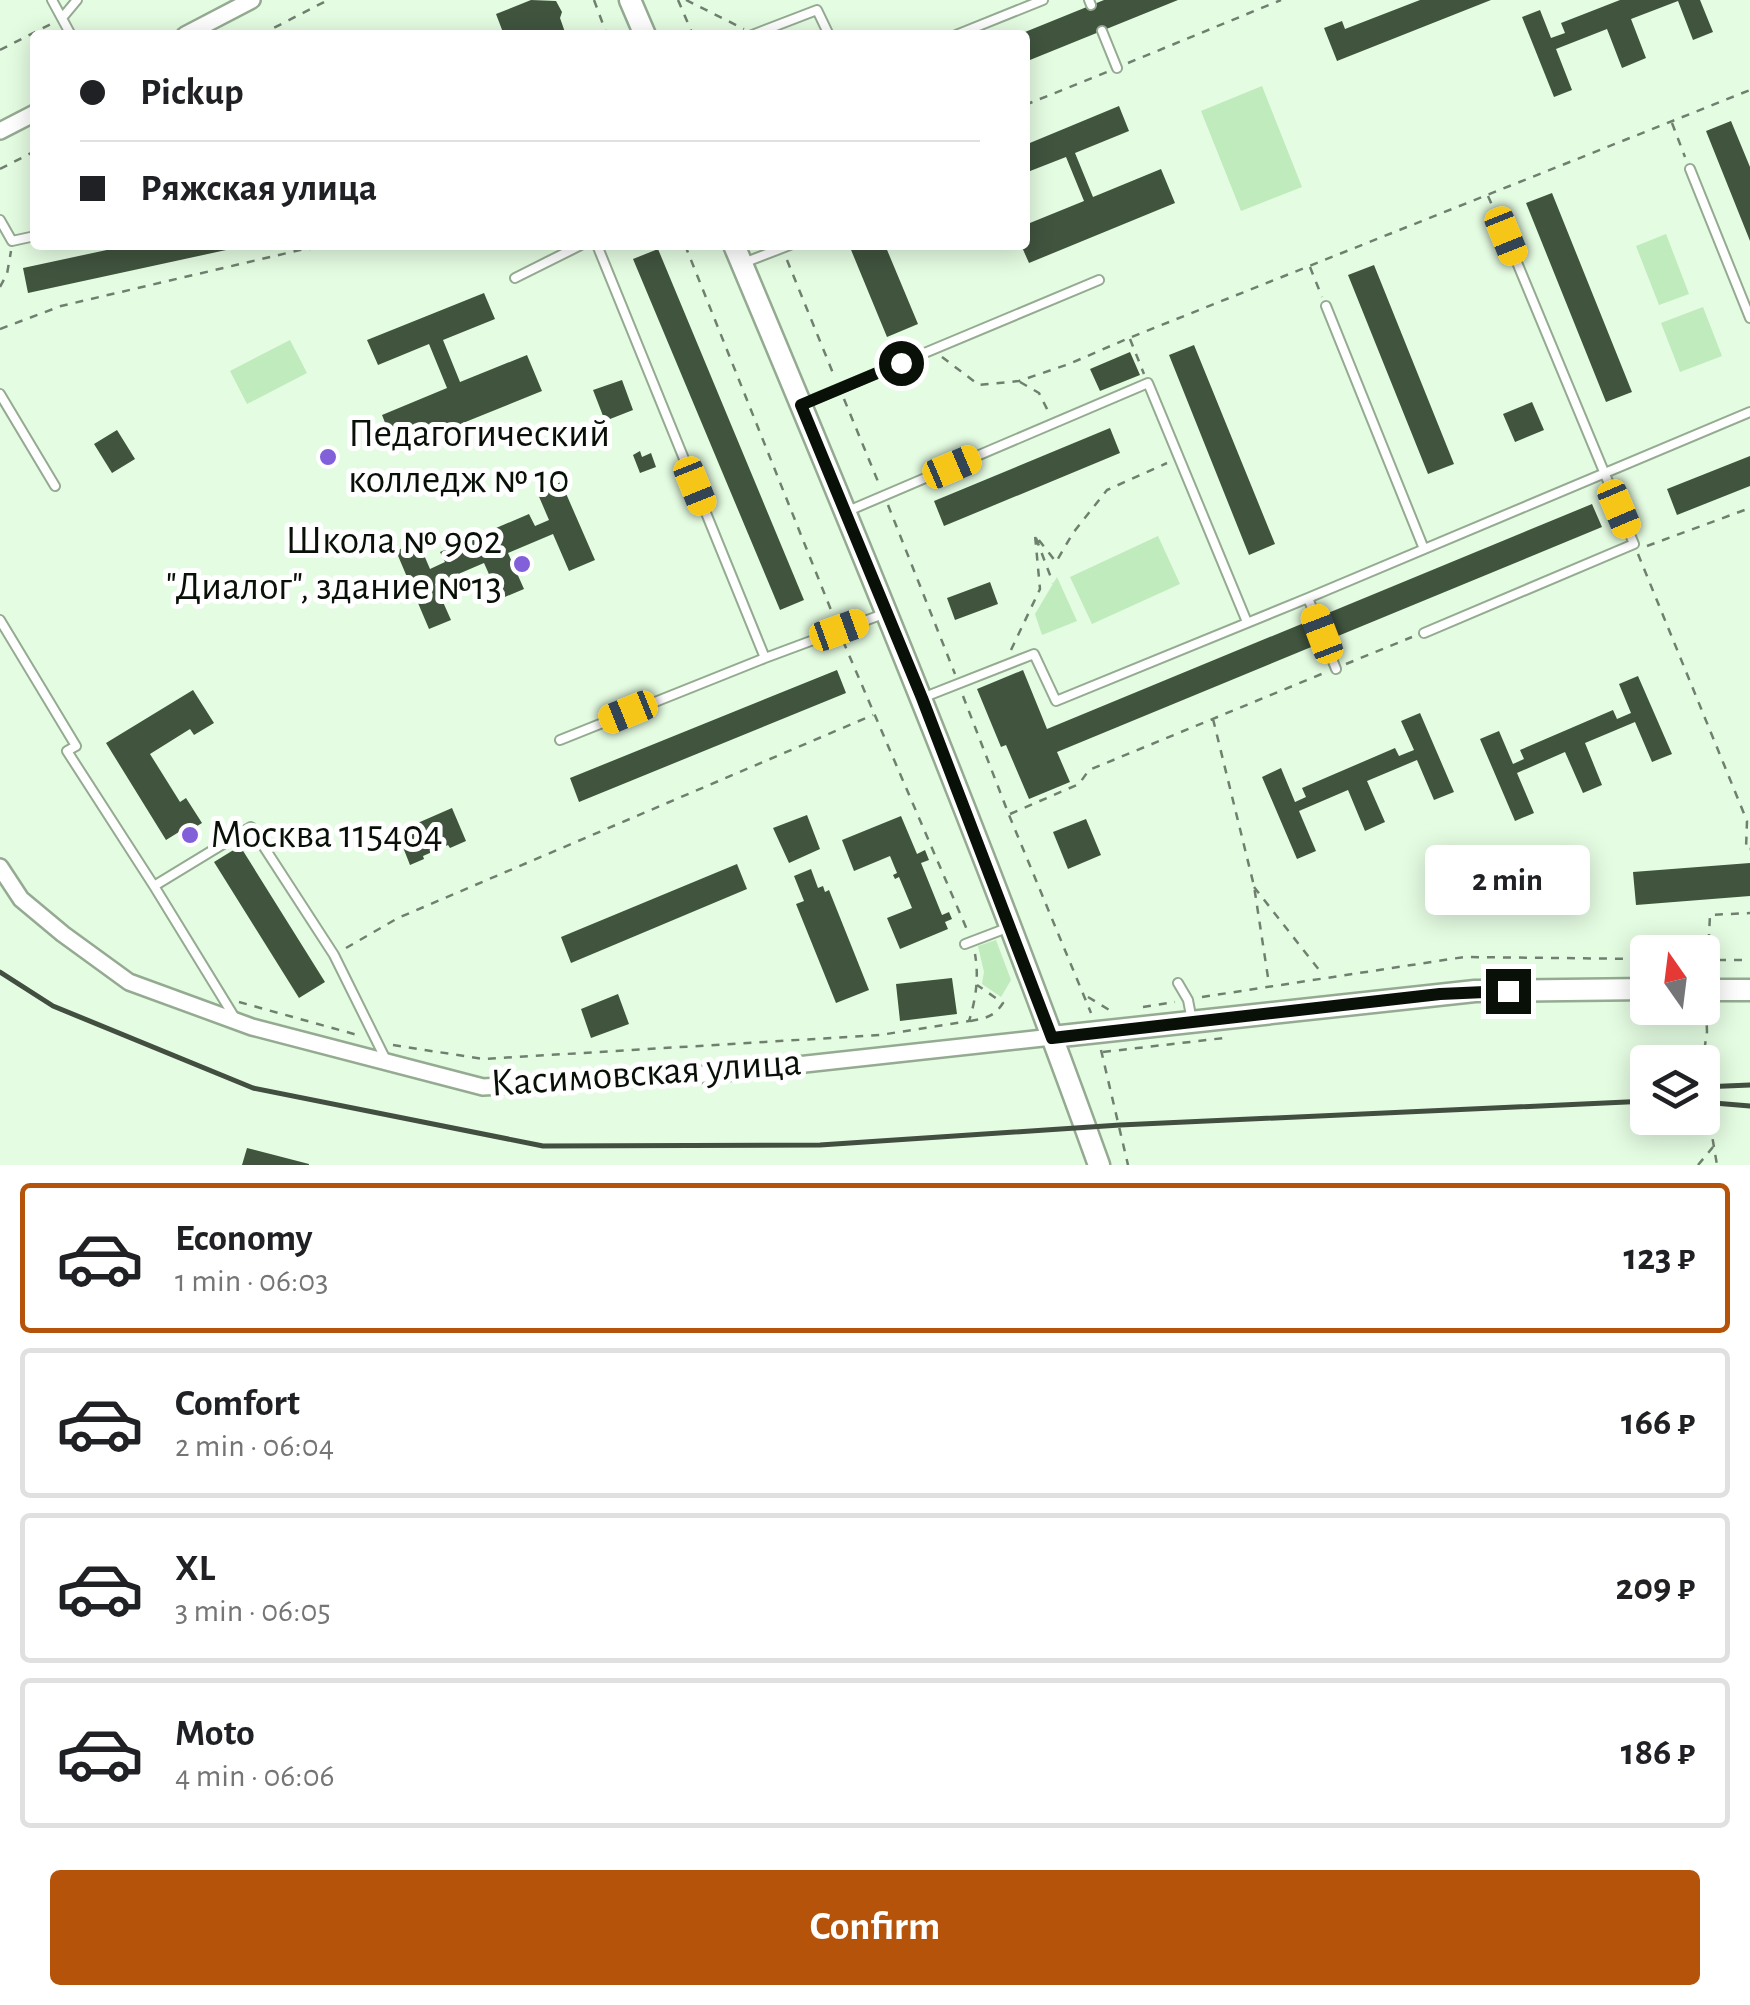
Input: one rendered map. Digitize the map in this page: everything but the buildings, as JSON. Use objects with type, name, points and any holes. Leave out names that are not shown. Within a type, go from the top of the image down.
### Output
[{"type":"street","points":[[195,30],[252,0]]},
{"type":"street","points":[[630,0],[643,30]]},
{"type":"street","points":[[0,131],[30,116]]},
{"type":"street","points":[[738,254],[922,698],[1099,1165]]},
{"type":"street","name":"Касимовская улица","points":[[0,866],[21,898],[129,982],[237,1022],[483,1087],[723,1072],[1052,1038]]},
{"type":"street","points":[[1052,1038],[1099,1042],[1192,1021],[1474,991],[1630,990]]},
{"type":"street","points":[[1720,990],[1750,990]]},
{"type":"lane","points":[[52,0],[68,30]]},
{"type":"lane","points":[[62,18],[77,0]]},
{"type":"lane","points":[[968,30],[1042,0]]},
{"type":"lane","points":[[764,30],[818,10],[827,30]]},
{"type":"lane","points":[[1102,31],[1116,68]]},
{"type":"lane","points":[[1690,169],[1750,318]]},
{"type":"lane","points":[[0,220],[12,241],[30,237]]},
{"type":"lane","points":[[1424,632],[1634,544],[1506,236]]},
{"type":"lane","points":[[515,278],[571,250]]},
{"type":"lane","points":[[599,250],[765,658]]},
{"type":"lane","points":[[738,254],[765,250]]},
{"type":"lane","points":[[801,405],[1099,280]]},
{"type":"lane","points":[[1326,306],[1424,548]]},
{"type":"lane","points":[[846,512],[1148,383],[1247,622]]},
{"type":"lane","points":[[0,394],[55,486]]},
{"type":"lane","points":[[922,698],[1034,654],[1056,701],[1750,412]]},
{"type":"lane","points":[[1308,598],[1336,668]]},
{"type":"lane","points":[[560,740],[886,612]]},
{"type":"lane","points":[[0,620],[76,746],[67,751],[237,1022]]},
{"type":"lane","points":[[154,886],[251,827],[334,956],[387,1062]]},
{"type":"lane","points":[[968,943],[1010,926]]},
{"type":"lane","points":[[1178,983],[1188,1000],[1192,1021]]},
{"type":"path","points":[[270,30],[328,0]]},
{"type":"path","points":[[594,0],[605,30]]},
{"type":"path","points":[[678,0],[691,30]]},
{"type":"path","points":[[686,0],[745,30]]},
{"type":"path","points":[[1030,103],[1281,0]]},
{"type":"path","points":[[39,30],[62,18]]},
{"type":"path","points":[[0,50],[30,35]]},
{"type":"path","points":[[932,350],[980,385],[1019,381],[1070,364],[1750,90]]},
{"type":"path","points":[[1744,92],[1750,98]]},
{"type":"path","points":[[1672,121],[1690,169]]},
{"type":"path","points":[[0,169],[30,154]]},
{"type":"path","points":[[1487,195],[1506,236]]},
{"type":"path","points":[[0,287],[7,274],[12,241]]},
{"type":"path","points":[[0,330],[62,306],[300,250]]},
{"type":"path","points":[[687,250],[839,630],[964,919],[978,971],[969,1021]]},
{"type":"path","points":[[787,250],[1009,815],[1086,996],[1128,1165]]},
{"type":"path","points":[[1309,266],[1326,306]]},
{"type":"path","points":[[1130,338],[1148,383]]},
{"type":"path","points":[[1019,381],[1038,392],[1054,423]]},
{"type":"path","points":[[1035,535],[1056,562],[1107,490],[1179,458]]},
{"type":"path","points":[[1750,508],[1636,550],[1748,821],[1746,849],[1750,849]]},
{"type":"path","points":[[1035,535],[1053,583]]},
{"type":"path","points":[[1004,666],[1040,589],[1035,535]]},
{"type":"path","points":[[1009,815],[1080,784],[1089,770],[1424,632]]},
{"type":"path","points":[[334,956],[398,918],[874,714]]},
{"type":"path","points":[[1212,719],[1254,886],[1269,986]]},
{"type":"path","points":[[1254,886],[1324,976]]},
{"type":"path","points":[[1708,935],[1710,915],[1750,913]]},
{"type":"path","points":[[1133,1009],[1464,957],[1630,959]]},
{"type":"path","points":[[1720,960],[1750,960]]},
{"type":"path","points":[[390,1044],[483,1059],[880,1035],[989,1017],[1003,1003],[977,985]]},
{"type":"path","points":[[1086,996],[1114,1012]]},
{"type":"path","points":[[227,998],[374,1040]]},
{"type":"path","points":[[1099,1042],[1238,1036]]},
{"type":"path","points":[[1712,1135],[1717,1165]]},
{"type":"path","points":[[1698,1165],[1714,1146]]},
{"type":"green space","points":[[1262,86],[1302,187],[1241,211],[1201,111]]},
{"type":"green space","points":[[1666,234],[1689,294],[1659,305],[1636,246]]},
{"type":"green space","points":[[1703,307],[1722,356],[1680,372],[1661,323]]},
{"type":"green space","points":[[290,340],[307,373],[247,404],[230,371]]},
{"type":"green space","points":[[1158,536],[1180,584],[1092,624],[1070,577]]},
{"type":"green space","points":[[1057,577],[1077,621],[1042,635],[1035,614]]},
{"type":"green space","points":[[996,940],[1011,980],[1001,997],[982,984],[984,972],[978,946]]},
{"type":"railway","points":[[0,972],[53,1006],[253,1088],[543,1146],[820,1145],[1120,1125],[1630,1102]]},
{"type":"railway","points":[[1720,1086],[1750,1085]]},
{"type":"railway","points":[[1720,1104],[1750,1106]]},
{"type":"place","name":"Педагогический колледж № 10","points":[[328,457]]},
{"type":"place","name":"Школа № 902 \"Диалог\", здание №13","points":[[522,564]]},
{"type":"place","name":"Москва 115404","points":[[190,835]]},
{"type":"route","points":[[901,363],[801,405],[922,698],[1052,1038],[1440,994],[1508,991]]}]
